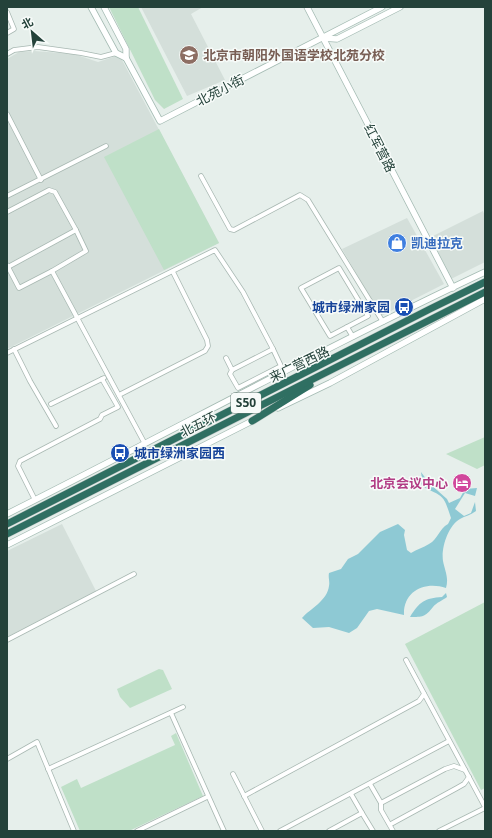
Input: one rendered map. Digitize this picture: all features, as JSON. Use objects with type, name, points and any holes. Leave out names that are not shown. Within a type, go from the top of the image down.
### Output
[{"type":"highway","name":"北五环","points":[[7,524],[485,282]]},
{"type":"highway","name":"北五环","points":[[7,534],[485,292]]},
{"type":"highway","points":[[252,421],[341,365]]},
{"type":"street","points":[[91,7],[116,53],[126,58],[126,49],[104,7]]},
{"type":"street","name":"红军营路","points":[[307,7],[453,288]]},
{"type":"street","name":"北苑小街","points":[[126,58],[160,121],[382,7]]},
{"type":"street","name":"北苑小街","points":[[323,38],[337,39],[400,7]]},
{"type":"street","points":[[7,12],[14,29],[7,33]]},
{"type":"street","points":[[7,54],[14,50],[38,47],[81,52],[101,57],[116,53]]},
{"type":"street","points":[[7,114],[41,180]]},
{"type":"street","points":[[7,196],[106,146]]},
{"type":"street","points":[[201,176],[230,228],[234,230],[300,195],[308,200],[383,322]]},
{"type":"street","points":[[7,212],[49,190],[52,190],[55,192],[76,230],[86,251],[19,288],[8,266],[76,230]]},
{"type":"street","points":[[7,353],[215,250],[243,292],[281,366],[258,381],[238,388],[230,374],[232,370],[226,358]]},
{"type":"street","points":[[339,268],[368,316],[348,327],[330,336],[301,288],[339,268]]},
{"type":"street","points":[[52,271],[146,444]]},
{"type":"street","points":[[119,395],[205,351],[208,346],[207,340],[173,272]]},
{"type":"street","name":"来广营西路","points":[[7,514],[146,444],[258,381],[353,337],[485,272]]},
{"type":"street","points":[[7,545],[330,383],[485,299]]},
{"type":"street","points":[[348,327],[353,337]]},
{"type":"street","points":[[14,349],[56,426]]},
{"type":"street","points":[[232,370],[273,349]]},
{"type":"street","points":[[51,404],[108,376]]},
{"type":"street","points":[[102,378],[118,407]]},
{"type":"street","points":[[35,500],[18,466],[20,460],[100,420],[102,415],[124,404]]},
{"type":"street","points":[[7,640],[134,574]]},
{"type":"street","points":[[406,660],[485,808],[439,831]]},
{"type":"street","points":[[244,796],[412,705],[419,701],[424,694]]},
{"type":"street","points":[[48,769],[183,707]]},
{"type":"street","points":[[171,713],[207,797],[224,831]]},
{"type":"street","points":[[280,831],[449,741]]},
{"type":"street","points":[[7,759],[37,742],[74,831]]},
{"type":"street","points":[[381,803],[445,769],[454,766],[465,770]]},
{"type":"street","points":[[233,774],[262,831]]},
{"type":"street","points":[[391,824],[464,784],[469,777]]},
{"type":"street","points":[[370,784],[381,803],[381,810],[391,824],[393,831]]},
{"type":"street","points":[[352,794],[372,831]]},
{"type":"street","points":[[137,831],[207,797]]},
{"type":"street","points":[[328,831],[362,813]]},
{"type":"shaded area","name":"北京市朝阳外国语学校北苑分校","points":[[141,7],[203,7],[191,14],[225,80],[187,96]]},
{"type":"shaded area","points":[[34,51],[74,54],[98,62],[116,56],[122,60],[219,243],[7,349],[7,59],[19,52]]},
{"type":"shaded area","points":[[483,211],[485,216],[485,262],[451,279],[431,237]]},
{"type":"shaded area","points":[[407,218],[444,284],[381,316],[342,249]]},
{"type":"shaded area","points":[[62,524],[96,591],[7,637],[7,551]]},
{"type":"green space","points":[[109,7],[138,7],[183,99],[164,109],[155,100]]},
{"type":"green space","points":[[159,129],[219,243],[164,270],[104,157]]},
{"type":"green space","points":[[485,437],[485,465],[477,469],[446,454]]},
{"type":"green space","points":[[485,602],[485,788],[481,790],[405,644]]},
{"type":"green space","points":[[159,669],[163,670],[172,689],[130,708],[120,697],[117,689]]},
{"type":"green space","points":[[176,733],[203,796],[129,831],[80,831],[61,787],[77,779],[81,788],[175,745],[171,736]]},
{"type":"water","points":[[421,472],[429,483],[447,499],[449,503],[460,498],[465,489],[477,488],[475,496],[465,493],[455,509],[464,516],[471,513],[475,502],[476,511],[456,522],[449,532],[444,544],[443,561],[447,578],[446,588],[430,586],[417,590],[411,594],[407,600],[404,615],[377,609],[369,611],[357,628],[349,633],[329,627],[313,628],[302,618],[322,600],[328,591],[329,573],[341,569],[348,559],[358,554],[380,532],[398,524],[405,530],[404,535],[407,550],[411,553],[432,542],[448,524],[451,518],[445,502],[439,495],[422,485],[420,482],[422,479]]},
{"type":"water","points":[[446,593],[447,597],[436,604],[426,615],[410,617],[416,608],[423,602],[431,598],[442,597]]},
{"type":"place","name":"北京市朝阳外国语学校北苑分校","points":[[189,55]]},
{"type":"place","name":"凯迪拉克","points":[[397,243]]},
{"type":"place","name":"城市绿洲家园","points":[[404,307]]},
{"type":"place","name":"城市绿洲家园西","points":[[120,453]]},
{"type":"place","name":"北京会议中心","points":[[462,483]]}]
